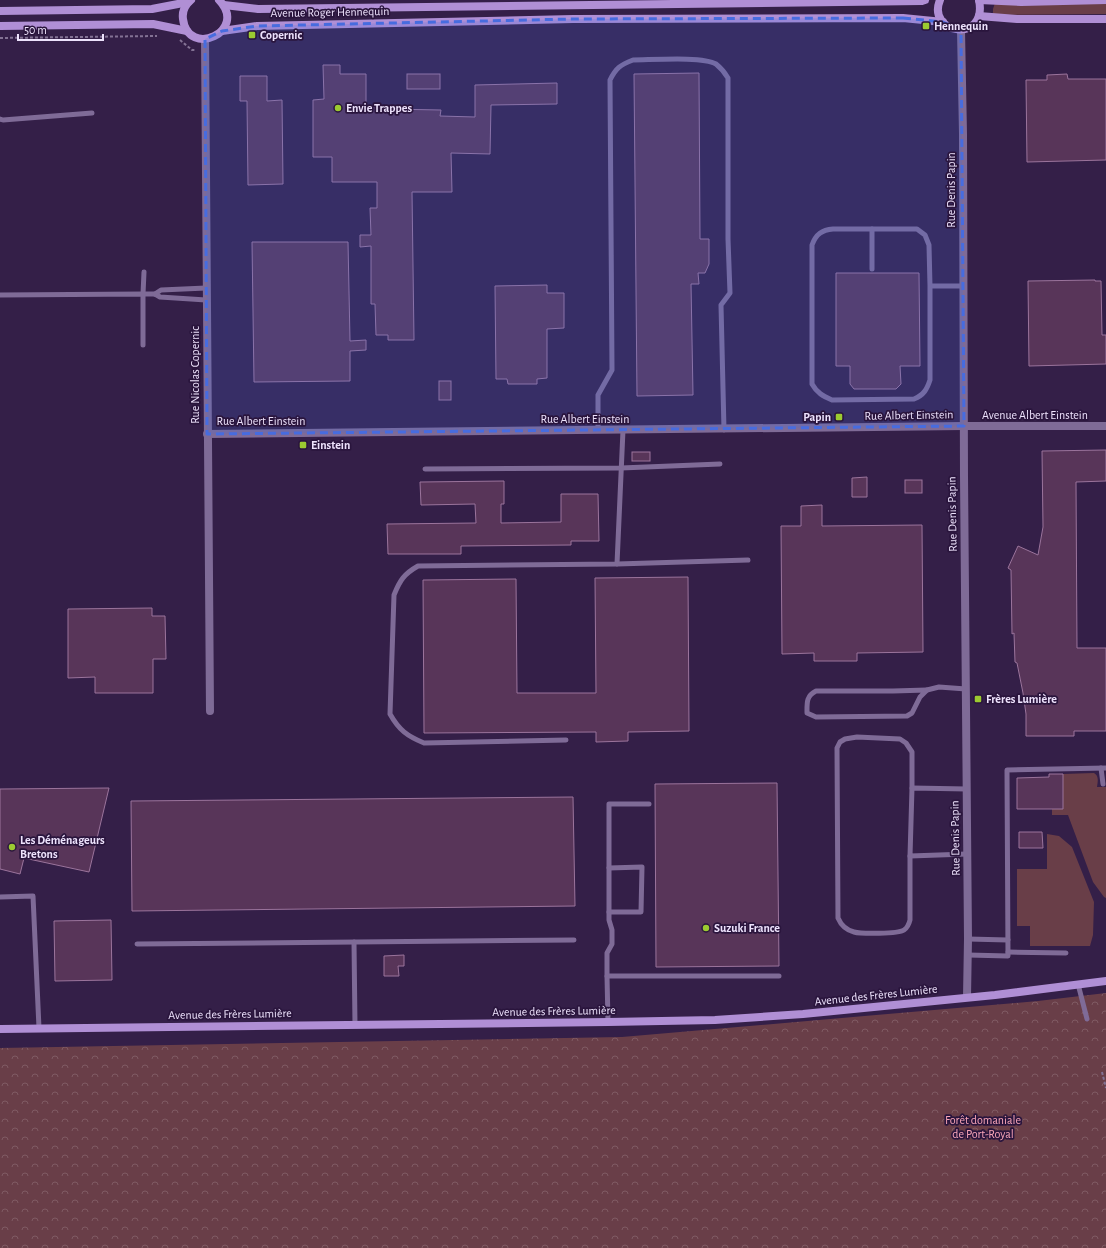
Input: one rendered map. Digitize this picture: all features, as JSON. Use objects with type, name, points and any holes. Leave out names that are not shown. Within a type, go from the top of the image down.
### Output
[{"type":"street","name":"Avenue Roger Hennequin","points":[[221,3],[258,9],[925,0]]},
{"type":"street","points":[[940,0],[938,8],[943,22]]},
{"type":"street","points":[[961,30],[971,27],[976,22],[979,16],[979,0],[1021,2],[1106,0]]},
{"type":"street","points":[[0,11],[152,9],[190,1]]},
{"type":"street","points":[[187,31],[182,16],[184,9],[190,1]]},
{"type":"street","name":"Avenue Roger Hennequin","points":[[205,39],[212,38],[222,31],[227,18],[226,12],[221,3]]},
{"type":"street","points":[[979,16],[1017,19],[1106,19]]},
{"type":"street","name":"Avenue Roger Hennequin","points":[[222,31],[257,26],[573,19],[904,18],[943,22],[950,28],[961,30]]},
{"type":"street","points":[[0,26],[153,24],[187,31],[198,38],[205,39]]},
{"type":"street","name":"Rue Denis Papin","points":[[961,30],[968,854],[967,998]]},
{"type":"street","name":"Rue Nicolas Copernic","points":[[205,39],[210,711]]},
{"type":"street","name":"Avenue Albert Einstein","points":[[964,426],[1106,426]]},
{"type":"street","name":"Rue Albert Einstein","points":[[207,434],[724,430],[964,426]]},
{"type":"street","name":"Avenue des Frères Lumière","points":[[0,1029],[715,1020],[803,1014],[967,998],[1106,981]]},
{"type":"lane","points":[[598,430],[598,395],[612,370],[610,80],[614,70],[633,60],[704,59],[723,70],[728,78],[728,240],[730,294],[721,305],[724,430]]},
{"type":"lane","points":[[0,119],[92,113]]},
{"type":"lane","points":[[833,229],[917,229],[925,235],[929,245],[930,286],[930,380],[927,389],[921,396],[914,399],[832,400],[822,396],[815,390],[812,384],[812,245],[815,237],[825,230],[833,229]]},
{"type":"lane","points":[[872,229],[872,269]]},
{"type":"lane","points":[[143,345],[144,272]]},
{"type":"lane","points":[[930,286],[963,286]]},
{"type":"lane","points":[[155,294],[161,290],[206,288]]},
{"type":"lane","points":[[0,295],[155,294],[160,297],[206,300]]},
{"type":"lane","points":[[616,564],[623,430]]},
{"type":"lane","points":[[425,469],[621,468],[720,464]]},
{"type":"lane","points":[[566,740],[424,743],[410,737],[397,727],[390,714],[394,595],[398,583],[406,573],[418,566],[616,564],[748,560]]},
{"type":"lane","points":[[927,690],[920,697],[912,713],[907,716],[816,717],[807,713],[808,698],[810,694],[816,691],[927,690],[939,687],[966,689]]},
{"type":"lane","points":[[857,737],[900,739],[906,743],[912,752],[910,856],[910,920],[908,927],[903,931],[896,933],[854,932],[842,925],[838,918],[837,748],[840,742],[845,739],[857,737]]},
{"type":"lane","points":[[968,955],[1008,956],[1007,770],[1104,768],[1103,784]]},
{"type":"lane","points":[[912,788],[967,789]]},
{"type":"lane","points":[[608,1022],[607,953],[612,944],[612,930],[609,920],[609,804],[649,804]]},
{"type":"lane","points":[[910,856],[968,854]]},
{"type":"lane","points":[[609,868],[642,867],[641,912],[609,912]]},
{"type":"lane","points":[[0,897],[33,896],[39,1028]]},
{"type":"lane","points":[[968,938],[1008,940]]},
{"type":"lane","points":[[137,944],[574,940]]},
{"type":"lane","points":[[354,942],[355,1025]]},
{"type":"lane","points":[[1008,952],[1066,953]]},
{"type":"lane","points":[[607,976],[779,976]]},
{"type":"lane","points":[[1078,984],[1088,1019]]},
{"type":"path","points":[[0,38],[159,36]]},
{"type":"path","points":[[179,38],[192,50],[205,50]]},
{"type":"path","points":[[1102,1072],[1106,1088]]},
{"type":"highlighted area","points":[[903,18],[943,22],[961,30],[964,426],[207,434],[205,39],[222,31],[257,26],[573,19]]},
{"type":"green space","points":[[995,3],[1106,3],[1106,14],[993,15]]},
{"type":"green space","points":[[1063,774],[1096,774],[1098,781],[1097,787],[1106,787],[1106,898],[1093,882],[1068,815],[1052,815],[1052,809],[1063,809]]},
{"type":"green space","points":[[1047,834],[1059,836],[1072,847],[1094,902],[1093,935],[1090,946],[1030,946],[1030,926],[1017,926],[1017,869],[1047,869]]},
{"type":"green space","name":"Forêt domaniale de Port-Royal","points":[[1106,993],[1106,1248],[0,1248],[0,1048],[622,1037],[1038,1001]]},
{"type":"building","points":[[323,65],[340,65],[340,74],[366,74],[366,107],[441,110],[440,116],[475,117],[475,85],[557,83],[557,104],[491,105],[490,154],[451,153],[452,192],[412,192],[414,340],[388,340],[388,335],[376,335],[375,304],[371,304],[371,246],[360,247],[360,235],[371,235],[370,208],[377,208],[377,182],[332,182],[332,157],[313,157],[313,100],[324,99]]},
{"type":"building","points":[[699,73],[700,239],[709,239],[709,264],[705,273],[698,273],[699,284],[691,284],[693,395],[637,396],[634,74]]},
{"type":"building","points":[[407,74],[440,74],[440,89],[407,89]]},
{"type":"building","points":[[1067,74],[1068,79],[1106,79],[1106,160],[1027,162],[1026,80],[1047,80],[1047,75]]},
{"type":"building","points":[[240,76],[267,76],[267,101],[282,100],[283,184],[248,185],[247,101],[240,101]]},
{"type":"building","points":[[252,242],[348,242],[350,341],[366,340],[366,350],[350,351],[350,381],[254,382]]},
{"type":"building","points":[[836,273],[919,273],[920,366],[900,366],[901,384],[896,389],[854,389],[850,384],[850,366],[836,366]]},
{"type":"building","points":[[1028,281],[1101,281],[1102,335],[1106,335],[1106,364],[1029,366]]},
{"type":"building","points":[[547,285],[547,293],[564,293],[564,328],[547,329],[547,378],[537,379],[537,384],[508,384],[507,379],[496,379],[495,286]]},
{"type":"building","points":[[439,381],[451,381],[451,400],[439,400]]},
{"type":"building","points":[[1106,450],[1106,481],[1076,482],[1077,648],[1106,648],[1106,731],[1074,731],[1074,736],[1026,736],[1026,714],[1017,663],[1015,662],[1014,633],[1012,634],[1011,570],[1008,568],[1018,546],[1038,555],[1043,527],[1042,451]]},
{"type":"building","points":[[632,452],[650,452],[650,461],[632,461]]},
{"type":"building","points":[[867,477],[867,497],[852,497],[852,478]]},
{"type":"building","points":[[905,480],[922,480],[922,493],[905,493]]},
{"type":"building","points":[[504,481],[504,504],[501,504],[501,523],[561,522],[561,494],[598,494],[599,541],[571,541],[571,545],[461,546],[461,554],[388,554],[387,524],[476,523],[475,504],[421,505],[420,482]]},
{"type":"building","points":[[822,505],[822,526],[922,525],[923,652],[857,653],[857,661],[814,661],[814,653],[782,654],[781,526],[801,526],[801,506]]},
{"type":"building","points":[[688,577],[689,731],[628,732],[628,741],[596,742],[596,732],[424,733],[423,580],[516,579],[517,693],[596,693],[595,578]]},
{"type":"building","points":[[152,608],[152,616],[165,616],[166,659],[153,659],[153,693],[95,693],[95,677],[68,678],[68,609]]},
{"type":"building","points":[[1049,774],[1063,774],[1063,809],[1017,809],[1017,778],[1049,777]]},
{"type":"building","points":[[777,783],[779,966],[656,967],[655,784]]},
{"type":"building","points":[[109,788],[89,872],[24,858],[20,874],[0,869],[0,789]]},
{"type":"building","points":[[573,797],[575,906],[132,911],[131,801]]},
{"type":"building","points":[[1019,832],[1042,832],[1043,848],[1019,848]]},
{"type":"building","points":[[111,920],[112,980],[55,981],[54,921]]},
{"type":"building","points":[[404,955],[404,966],[398,966],[399,976],[384,976],[384,956]]},
{"type":"place","name":"Hennequin","points":[[926,26]]},
{"type":"place","name":"Copernic","points":[[252,35]]},
{"type":"place","name":"Envie Trappes","points":[[338,108]]},
{"type":"place","name":"Papin","points":[[839,417]]},
{"type":"place","name":"Einstein","points":[[303,445]]},
{"type":"place","name":"Frères Lumière","points":[[978,699]]},
{"type":"place","name":"Les Déménageurs Bretons","points":[[12,847]]},
{"type":"place","name":"Suzuki France","points":[[706,928]]}]
